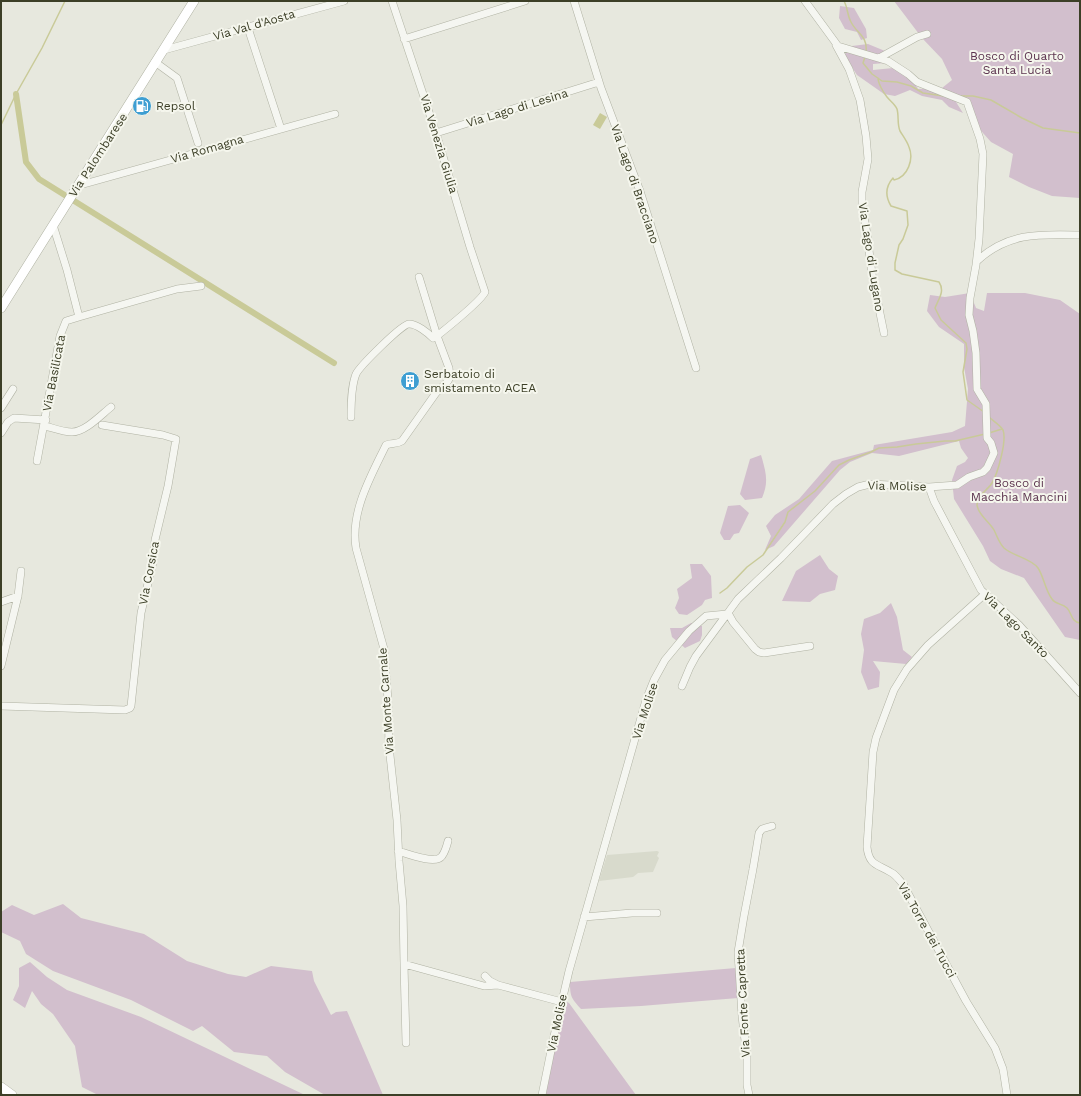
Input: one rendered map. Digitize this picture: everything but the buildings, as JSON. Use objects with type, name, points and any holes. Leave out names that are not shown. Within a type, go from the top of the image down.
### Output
[{"type":"main road","name":"Via Palombarese","points":[[1,308],[194,1]]},
{"type":"main road","points":[[1,1087],[12,1095]]},
{"type":"street","name":"Via Val d'Aosta","points":[[164,50],[344,1]]},
{"type":"street","name":"Via Venezia Giulia","points":[[392,1],[436,133],[470,247],[484,288],[484,293],[481,297],[435,337]]},
{"type":"street","points":[[404,39],[525,1]]},
{"type":"street","name":"Via Lago di Bracciano","points":[[574,1],[599,82],[640,191],[696,368]]},
{"type":"street","points":[[805,1],[836,45],[879,58],[896,66],[917,82],[967,102],[982,149],[977,261]]},
{"type":"street","points":[[248,28],[281,129]]},
{"type":"street","points":[[879,58],[918,37],[927,34]]},
{"type":"street","name":"Via Lago di Lugano","points":[[836,45],[848,69],[862,108],[868,159],[862,192],[862,205],[872,274],[884,333]]},
{"type":"street","points":[[156,62],[178,78],[198,143]]},
{"type":"street","name":"Via Lago di Lesina","points":[[436,133],[599,82]]},
{"type":"street","name":"Via Romagna","points":[[80,182],[84,184],[335,114]]},
{"type":"street","points":[[53,225],[66,264],[79,317],[173,290],[185,287],[201,286]]},
{"type":"street","points":[[977,261],[998,246],[1023,236],[1080,235]]},
{"type":"street","name":"Via Molise","points":[[542,1095],[562,1002],[584,917],[640,726],[646,700],[654,680],[665,660],[689,631],[706,616],[727,613],[738,599],[781,558],[833,504],[846,494],[858,487],[870,484],[929,487],[956,486],[969,477],[983,472],[987,468],[994,453],[991,443],[987,438],[986,404],[977,389],[974,338],[969,315],[970,298],[977,261]]},
{"type":"street","points":[[419,278],[435,337]]},
{"type":"street","name":"Via Basilicata","points":[[37,461],[60,336],[66,321],[79,317]]},
{"type":"street","points":[[351,417],[355,376],[370,357],[393,335],[407,324],[435,337]]},
{"type":"street","name":"Via Monte Carnale","points":[[406,1043],[403,906],[398,852],[397,820],[389,746],[388,700],[384,649],[357,554],[355,535],[360,502],[386,445],[402,442],[436,393],[449,379],[450,371],[435,337]]},
{"type":"street","points":[[1,408],[13,389]]},
{"type":"street","points":[[1,433],[8,422],[14,418],[45,423],[65,431],[77,431],[88,425],[111,407]]},
{"type":"street","name":"Via Corsica","points":[[1,706],[117,709],[130,708],[131,706],[141,613],[153,562],[155,540],[168,486],[176,439],[167,435],[102,425]]},
{"type":"street","name":"Via Lago Santo","points":[[929,487],[937,508],[979,586],[985,594],[1019,625],[1080,693]]},
{"type":"street","points":[[1,666],[18,596],[21,571]]},
{"type":"street","name":"Via Torre dei Tucci","points":[[985,594],[921,653],[907,669],[894,690],[876,738],[873,752],[867,847],[869,856],[873,863],[895,875],[903,884],[966,1001],[995,1048],[1002,1069],[1007,1095]]},
{"type":"street","points":[[1,602],[18,596]]},
{"type":"street","points":[[682,686],[696,656],[727,613],[759,652],[768,653],[810,646]]},
{"type":"street","name":"Via Fonte Capretta","points":[[749,1095],[747,1085],[747,1057],[742,1016],[738,952],[759,833],[762,829],[772,826]]},
{"type":"street","points":[[398,852],[431,860],[437,860],[442,856],[448,841]]},
{"type":"street","points":[[584,917],[632,913],[657,913]]},
{"type":"street","points":[[404,964],[484,986],[498,985]]},
{"type":"street","points":[[485,976],[490,981],[498,985],[562,1002]]},
{"type":"shaded area","points":[[600,113],[607,117],[600,129],[593,125]]},
{"type":"shaded area","points":[[659,852],[657,856],[659,858],[653,872],[638,873],[633,877],[599,881],[607,855]]},
{"type":"green space","name":"Bosco di Quarto Santa Lucia","points":[[894,1],[1080,1],[1080,198],[1052,196],[1009,177],[1013,154],[991,142],[975,124],[971,106],[956,102],[963,113],[949,107],[942,100],[922,96],[910,90],[895,96],[884,94],[857,75],[844,55],[852,46],[868,44],[885,51],[885,63],[873,64],[873,70],[893,68],[911,77],[918,89],[942,88],[952,80],[942,59],[922,38]]},
{"type":"green space","points":[[840,6],[854,8],[866,29],[867,38],[861,40],[857,32],[845,29],[839,18]]},
{"type":"green space","name":"Bosco di Macchia Mancini","points":[[970,293],[976,308],[984,311],[987,293],[1025,293],[1060,300],[1080,314],[1080,640],[1065,637],[1024,578],[1001,569],[990,561],[983,546],[954,499],[952,480],[957,466],[965,462],[968,458],[961,448],[959,441],[899,456],[872,453],[850,462],[840,470],[774,546],[765,550],[771,536],[766,526],[775,515],[799,499],[832,461],[873,450],[874,445],[952,432],[965,426],[968,389],[964,367],[964,344],[939,327],[927,311],[930,295],[945,297]]},
{"type":"green space","points":[[761,455],[766,477],[766,487],[762,498],[745,500],[740,494],[750,459]]},
{"type":"green space","points":[[740,505],[749,513],[739,533],[734,534],[730,540],[724,540],[720,533],[728,506]]},
{"type":"green space","points":[[820,555],[829,569],[838,576],[835,590],[820,594],[810,602],[782,601],[796,571]]},
{"type":"green space","points":[[690,564],[702,564],[711,576],[712,598],[705,600],[702,605],[687,615],[679,614],[675,608],[679,598],[677,589],[692,578]]},
{"type":"green space","points":[[891,603],[897,617],[903,650],[912,657],[906,664],[873,661],[880,672],[879,687],[868,690],[861,672],[864,650],[861,634],[864,619],[880,613]]},
{"type":"green space","points":[[691,623],[702,626],[702,635],[700,641],[685,648],[672,637],[670,628],[682,628]]},
{"type":"green space","points":[[63,904],[81,918],[144,934],[187,961],[228,974],[246,977],[271,966],[312,971],[314,981],[331,1015],[336,1012],[347,1011],[383,1095],[325,1095],[285,1072],[267,1056],[234,1052],[202,1026],[193,1031],[131,1000],[53,971],[26,954],[20,941],[1,932],[1,912],[12,905],[34,915]]},
{"type":"green space","points":[[30,962],[47,977],[67,990],[141,1017],[305,1095],[98,1095],[82,1087],[75,1046],[53,1014],[41,1004],[32,991],[25,1008],[13,1000],[19,986],[19,968]]},
{"type":"green space","points":[[736,968],[738,998],[641,1006],[581,1009],[573,999],[570,991],[570,982]]},
{"type":"green space","points":[[565,1001],[569,1003],[636,1095],[545,1095]]},
{"type":"waterway","points":[[1,125],[65,1]]},
{"type":"waterway","points":[[844,1],[853,26],[864,39],[866,52]]},
{"type":"waterway","points":[[865,57],[863,63],[872,74],[882,81],[897,82],[911,86],[923,93],[944,96]]},
{"type":"waterway","points":[[878,78],[884,93],[897,109],[899,128],[907,143],[911,157],[909,167],[903,175],[894,180],[893,178],[887,188],[887,195],[891,206],[907,211],[908,225],[899,245],[895,270],[902,274],[939,282],[941,285],[940,298],[935,308],[941,320],[966,343],[967,349],[963,372],[967,400],[984,412]]},
{"type":"waterway","points":[[16,94],[26,162],[39,179],[334,363]]},
{"type":"waterway","points":[[960,96],[973,96],[991,100],[1043,128],[1080,133]]},
{"type":"waterway","points":[[989,417],[1003,430],[1004,441],[997,472],[990,486],[977,501],[978,509],[992,527],[999,542],[1004,548],[1035,565],[1038,568],[1052,599],[1067,608],[1073,619],[1080,623]]},
{"type":"waterway","points":[[989,433],[1002,429]]},
{"type":"waterway","points":[[720,593],[727,588],[747,567],[763,555],[785,522],[788,512],[815,491],[839,465],[879,448],[955,441],[985,434]]},
{"type":"place","name":"Repsol","points":[[142,106]]},
{"type":"place","name":"Serbatoio di smistamento ACEA","points":[[410,381]]}]
